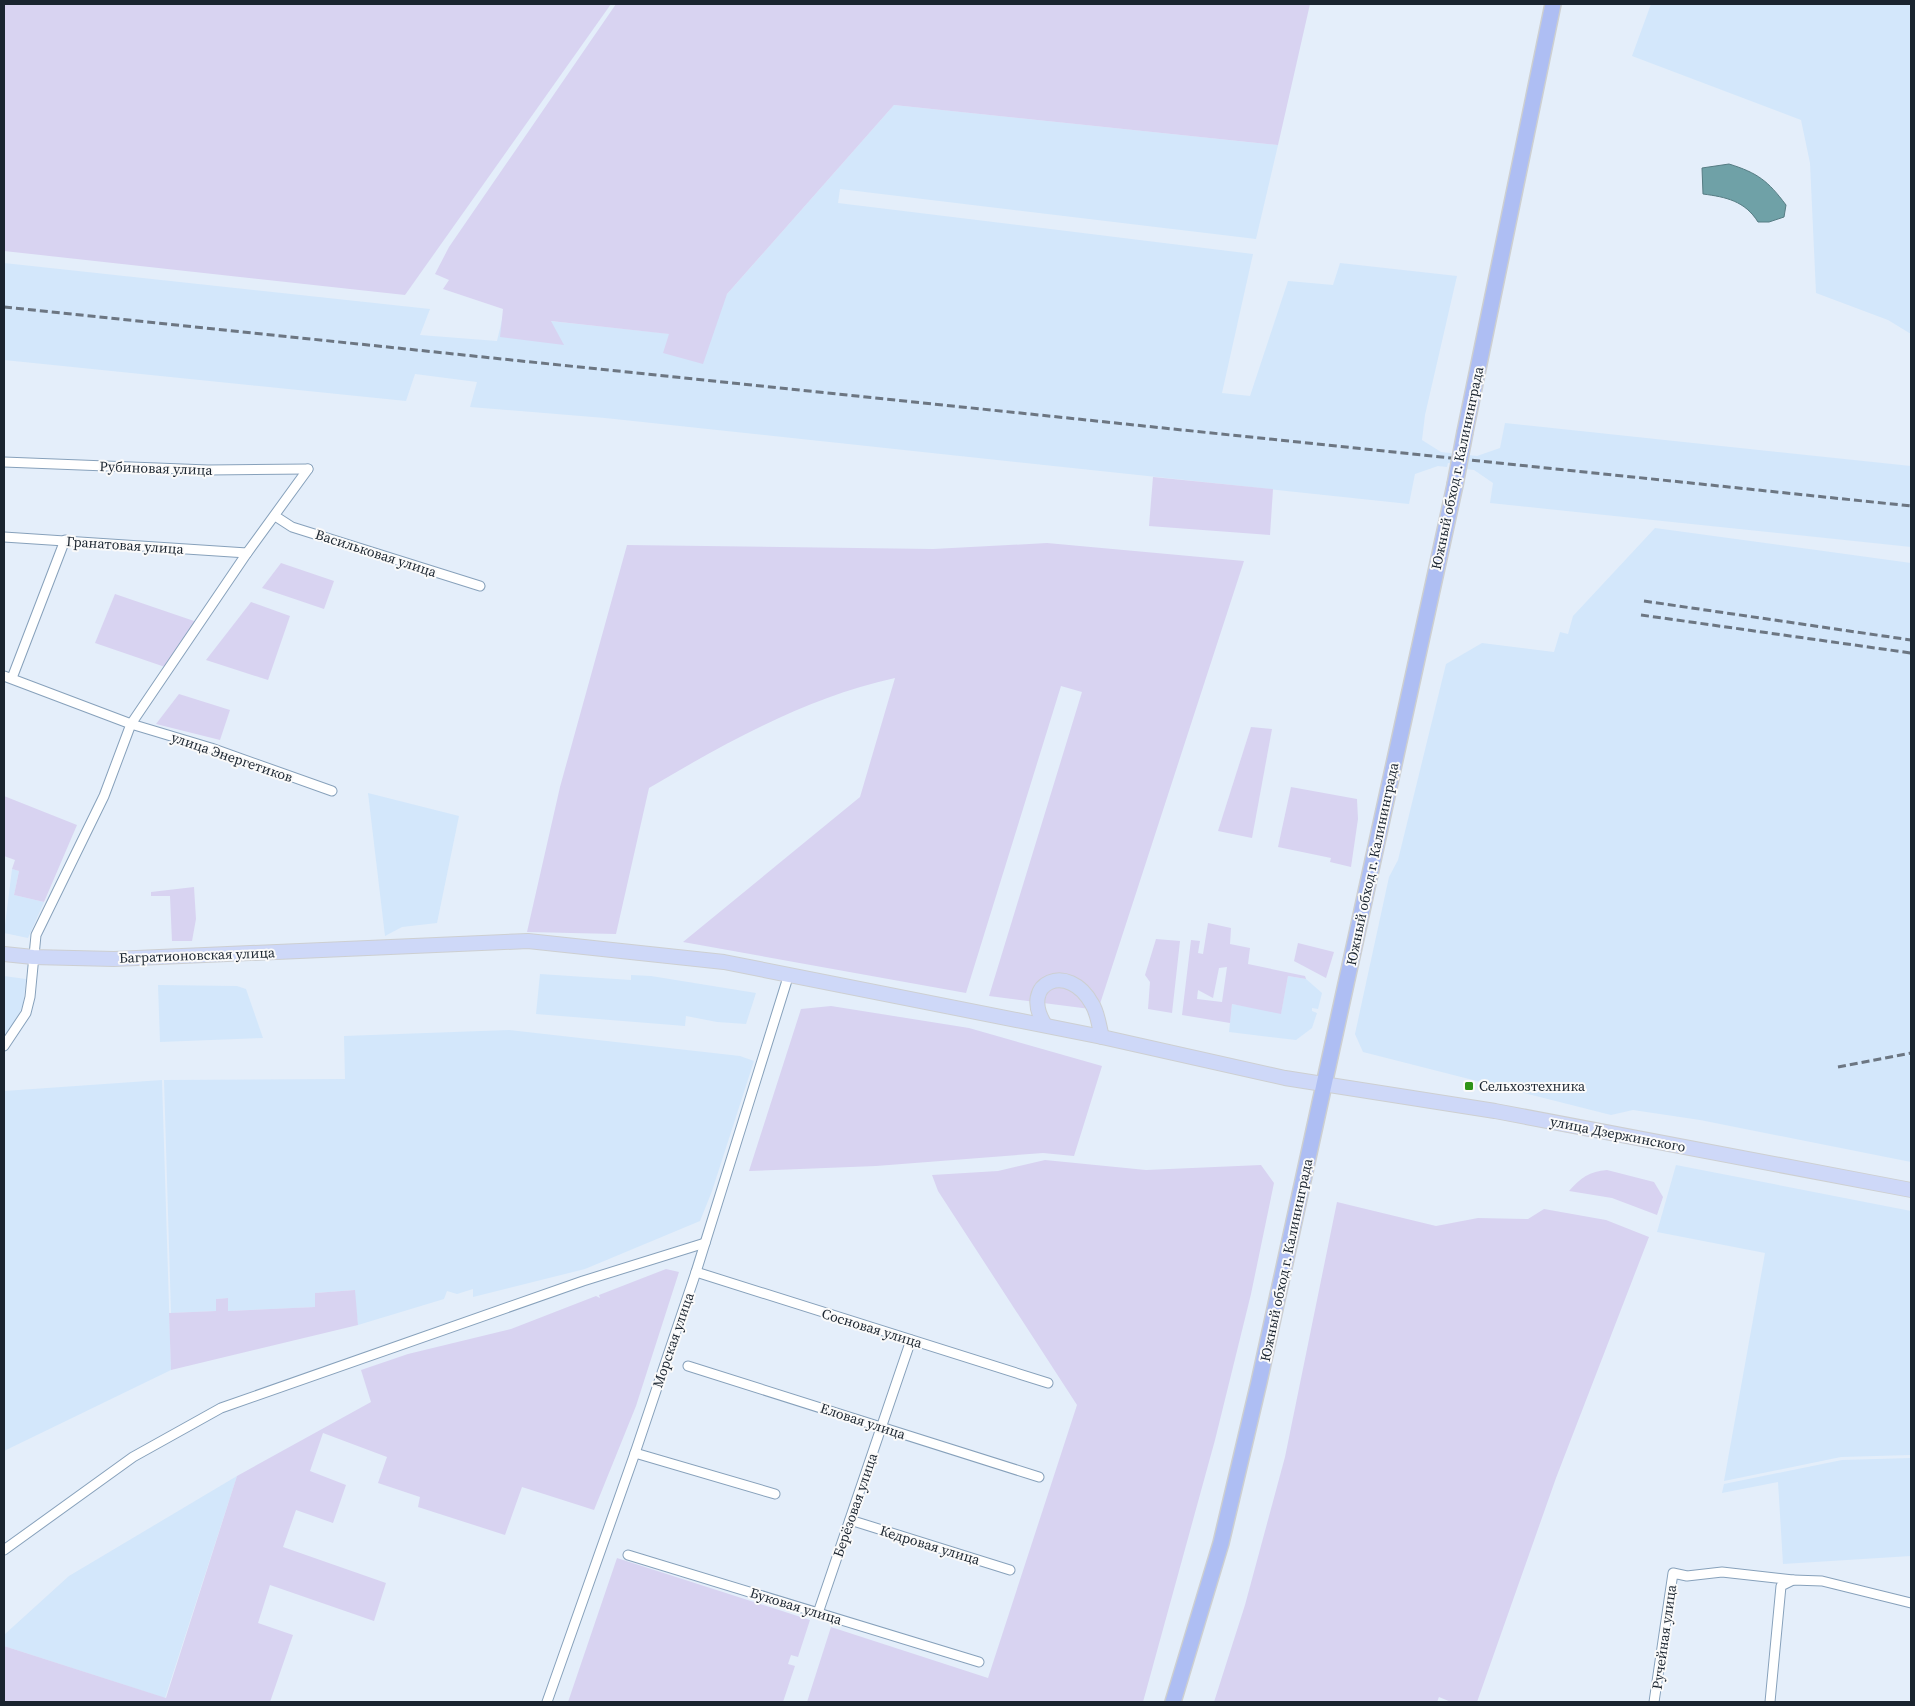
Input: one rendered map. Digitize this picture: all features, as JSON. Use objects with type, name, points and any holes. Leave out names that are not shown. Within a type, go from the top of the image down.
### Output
[{"type":"highway","name":"Южный обход г. Калининграда","points":[[1173,1702],[1221,1543],[1259,1382],[1454,484],[1549,20],[1554,4]]},
{"type":"main road","name":"Багратионовская улица","points":[[4,954],[33,957],[114,959],[528,941],[724,962],[789,974]]},
{"type":"main road","name":"улица Дзержинского","points":[[789,974],[1045,1025],[1285,1078],[1495,1111],[1911,1190]]},
{"type":"main road","points":[[1045,1025],[1036,1006],[1039,993],[1046,983],[1063,979],[1073,982],[1085,992],[1094,1005],[1102,1037]]},
{"type":"street","name":"Рубиновая улица","points":[[4,462],[208,470],[308,469],[275,516]]},
{"type":"street","points":[[4,1046],[26,1013],[30,997],[36,935],[104,796],[131,724],[247,553],[275,516]]},
{"type":"street","name":"Васильковая улица","points":[[275,516],[292,526],[480,586]]},
{"type":"street","name":"Гранатовая улица","points":[[4,537],[247,553]]},
{"type":"street","points":[[65,540],[8,677],[131,724]]},
{"type":"street","name":"улица Энергетиков","points":[[131,724],[211,748],[332,792]]},
{"type":"street","name":"Морская улица","points":[[547,1702],[635,1453],[696,1272],[789,974]]},
{"type":"street","points":[[4,1550],[134,1457],[221,1408],[574,1284],[705,1243]]},
{"type":"street","name":"Сосновая улица","points":[[696,1272],[1048,1383]]},
{"type":"street","name":"Берёзовая улица","points":[[818,1613],[911,1340]]},
{"type":"street","name":"Еловая улица","points":[[688,1366],[1038,1477]]},
{"type":"street","points":[[635,1453],[775,1494]]},
{"type":"street","name":"Кедровая улица","points":[[850,1520],[1010,1570]]},
{"type":"street","name":"Буковая улица","points":[[628,1555],[979,1662]]},
{"type":"street","name":"Ручейная улица","points":[[1654,1702],[1673,1573],[1688,1576],[1722,1572],[1793,1580]]},
{"type":"street","points":[[1770,1702],[1780,1586],[1793,1580],[1822,1581],[1911,1603]]},
{"type":"shaded area","points":[[4,4],[611,4],[405,295],[4,251]]},
{"type":"shaded area","points":[[616,4],[1310,4],[1278,145],[894,105],[727,294],[703,364],[663,353],[669,334],[551,321],[564,345],[500,337],[503,309],[443,289],[449,280],[435,274],[449,247]]},
{"type":"shaded area","points":[[1651,4],[1911,4],[1911,334],[1888,320],[1816,293],[1810,163],[1801,120],[1632,56]]},
{"type":"shaded area","points":[[894,105],[1278,145],[1256,239],[840,189],[838,203],[1253,254],[1222,393],[1250,396],[1288,281],[1333,285],[1340,263],[1457,276],[1425,415],[1422,440],[1441,452],[1477,456],[1500,448],[1505,423],[1911,466],[1911,547],[1490,503],[1493,483],[1474,470],[1465,469],[1466,465],[1448,463],[1447,467],[1438,466],[1415,474],[1409,504],[605,418],[470,407],[477,382],[415,374],[406,401],[4,360],[4,263],[430,309],[420,335],[497,341],[503,316],[690,336]]},
{"type":"shaded area","points":[[1729,164],[1748,171],[1768,184],[1786,205],[1784,217],[1769,222],[1758,222],[1747,209],[1734,201],[1703,194],[1702,168]]},
{"type":"shaded area","points":[[1153,477],[1273,489],[1270,535],[1149,526]]},
{"type":"shaded area","points":[[1655,528],[1911,563],[1911,1162],[1700,1120],[1633,1110],[1611,1115],[1363,1052],[1355,1034],[1389,877],[1398,860],[1446,664],[1482,643],[1554,652],[1560,632],[1568,634],[1573,616]]},
{"type":"shaded area","points":[[1047,543],[1244,561],[1098,1010],[989,996],[1082,692],[1061,686],[966,993],[683,942],[860,797],[895,678],[830,697],[798,709],[737,738],[649,788],[616,934],[527,932],[560,787],[627,545],[933,549]]},
{"type":"shaded area","points":[[281,563],[334,581],[324,609],[262,588]]},
{"type":"shaded area","points":[[115,594],[197,622],[165,667],[95,643]]},
{"type":"shaded area","points":[[251,602],[290,616],[268,680],[206,660]]},
{"type":"shaded area","points":[[179,694],[230,710],[220,740],[156,724]]},
{"type":"shaded area","points":[[1251,727],[1272,729],[1252,838],[1218,831]]},
{"type":"shaded area","points":[[1291,787],[1357,799],[1358,819],[1351,867],[1330,862],[1331,858],[1278,847]]},
{"type":"shaded area","points":[[368,793],[459,816],[437,923],[402,927],[385,936]]},
{"type":"shaded area","points":[[4,796],[77,825],[44,902],[14,895],[19,871],[12,869],[15,860],[4,856]]},
{"type":"shaded area","points":[[12,869],[19,871],[14,895],[44,902],[28,938],[4,933]]},
{"type":"shaded area","points":[[194,887],[196,919],[192,941],[172,941],[170,896],[151,896],[151,892]]},
{"type":"shaded area","points":[[1208,923],[1231,928],[1230,944],[1250,948],[1248,964],[1305,976],[1306,979],[1288,976],[1281,1014],[1232,1004],[1230,1023],[1182,1015],[1191,940],[1200,941],[1198,953],[1203,954]],"holes":[[[1227,967],[1222,1002],[1197,999],[1198,990],[1213,998],[1219,968]]]},
{"type":"shaded area","points":[[1156,939],[1180,941],[1172,1013],[1148,1009],[1150,982],[1145,975]]},
{"type":"shaded area","points":[[1298,943],[1334,952],[1326,978],[1294,961]]},
{"type":"shaded area","points":[[540,974],[631,980],[631,975],[651,976],[756,993],[746,1024],[717,1022],[686,1016],[685,1026],[536,1014]]},
{"type":"shaded area","points":[[4,976],[26,979],[23,1004],[18,1017],[4,1040]]},
{"type":"shaded area","points":[[1288,976],[1306,979],[1322,993],[1318,1009],[1312,1008],[1312,1011],[1317,1013],[1312,1028],[1296,1040],[1229,1032],[1232,1004],[1281,1013]]},
{"type":"shaded area","points":[[158,985],[237,986],[246,989],[263,1038],[160,1042]]},
{"type":"shaded area","points":[[831,1006],[969,1028],[1102,1066],[1074,1156],[1043,1153],[876,1166],[749,1171],[801,1009]]},
{"type":"shaded area","points":[[509,1030],[740,1056],[754,1061],[712,1191],[700,1221],[585,1269],[473,1297],[473,1289],[457,1294],[447,1291],[444,1299],[358,1325],[354,1290],[315,1293],[315,1307],[228,1311],[228,1298],[216,1299],[217,1311],[171,1313],[164,1080],[345,1079],[344,1036]]},
{"type":"shaded area","points":[[162,1080],[171,1370],[4,1451],[4,1091]]},
{"type":"shaded area","points":[[1045,1160],[1146,1170],[1261,1165],[1274,1183],[1251,1294],[1215,1440],[1143,1702],[807,1702],[831,1627],[988,1678],[1077,1405],[938,1191],[932,1175],[998,1171]]},
{"type":"shaded area","points":[[1676,1165],[1911,1211],[1911,1455],[1841,1457],[1724,1481],[1765,1253],[1657,1232]]},
{"type":"shaded area","points":[[1607,1170],[1654,1182],[1663,1197],[1657,1215],[1612,1198],[1569,1191],[1586,1176]]},
{"type":"shaded area","points":[[1337,1202],[1436,1226],[1478,1218],[1528,1219],[1544,1209],[1606,1220],[1649,1237],[1556,1478],[1477,1702],[1451,1702],[1439,1697],[1437,1702],[1214,1702],[1245,1605],[1285,1457]]},
{"type":"shaded area","points":[[666,1269],[679,1272],[636,1406],[594,1510],[522,1487],[505,1535],[418,1507],[420,1497],[378,1483],[387,1457],[323,1433],[310,1471],[346,1485],[333,1523],[296,1510],[283,1547],[386,1583],[374,1621],[270,1585],[258,1623],[293,1635],[270,1702],[4,1702],[4,1646],[166,1698],[237,1476],[371,1402],[361,1370],[408,1354],[511,1329],[596,1296],[600,1298],[599,1295]]},
{"type":"shaded area","points":[[355,1290],[358,1325],[171,1370],[169,1313],[216,1311],[216,1299],[228,1298],[228,1311],[315,1307],[315,1293]]},
{"type":"shaded area","points":[[1911,1458],[1911,1556],[1783,1564],[1778,1482],[1722,1493],[1724,1484],[1842,1460]]},
{"type":"shaded area","points":[[237,1476],[165,1698],[4,1646],[4,1635],[69,1576]]},
{"type":"shaded area","points":[[617,1558],[810,1620],[798,1657],[791,1655],[788,1664],[795,1666],[783,1702],[568,1702]]},
{"type":"railway","points":[[4,307],[1911,506]]},
{"type":"railway","points":[[1644,601],[1911,640]]},
{"type":"railway","points":[[1641,615],[1911,653]]},
{"type":"railway","points":[[1838,1067],[1911,1053]]},
{"type":"place","name":"Сельхозтехника","points":[[1469,1086]]}]
